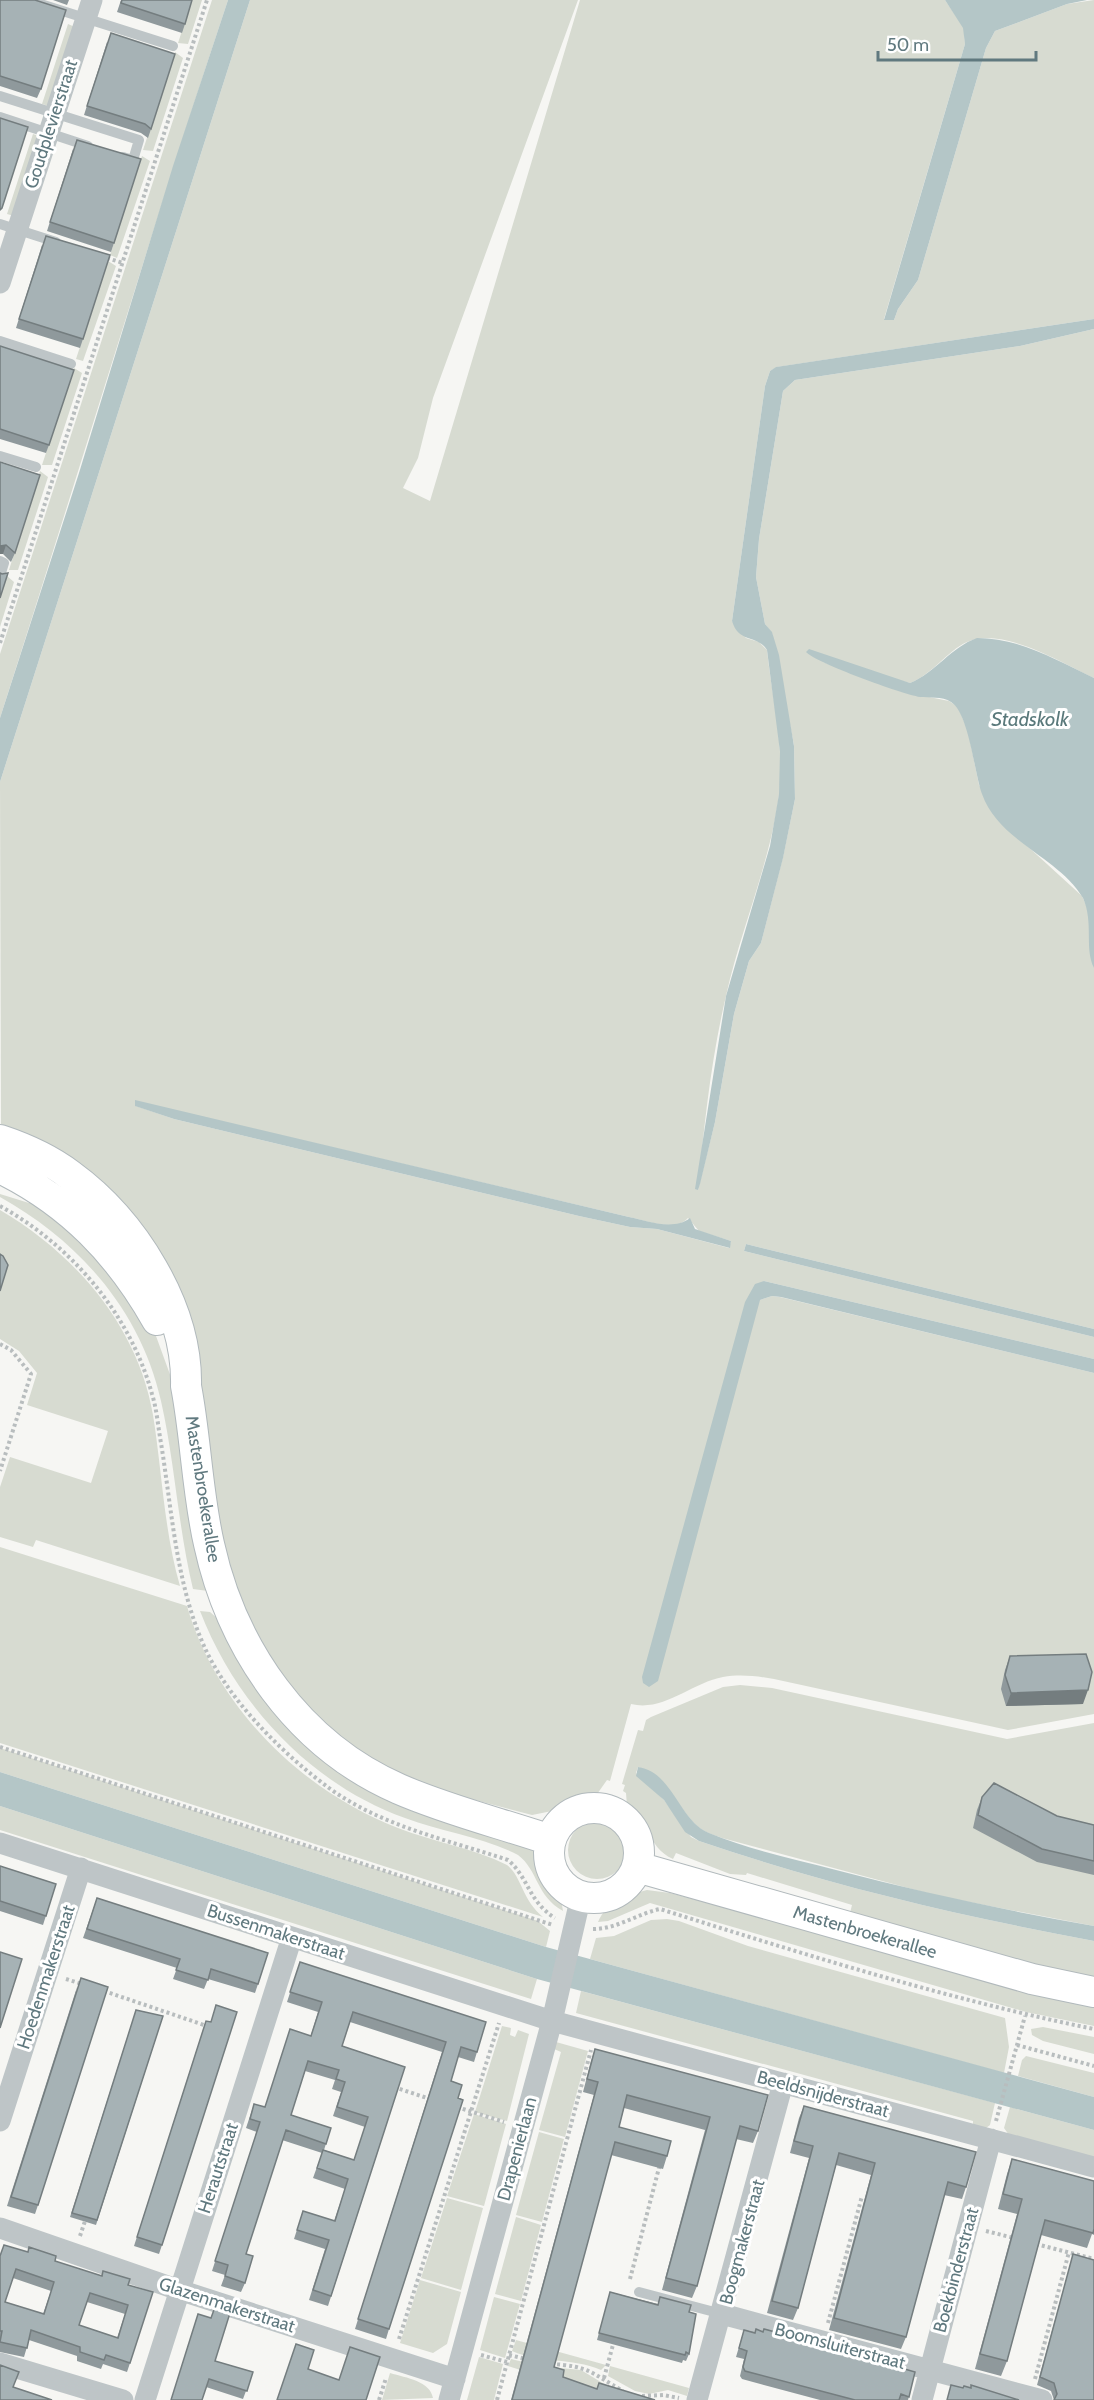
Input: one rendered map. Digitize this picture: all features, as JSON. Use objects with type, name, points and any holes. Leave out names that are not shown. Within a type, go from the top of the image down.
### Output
[{"type":"main road","name":"Mastenbroekerallee","points":[[0,1140],[43,1158],[70,1175],[118,1220],[137,1244],[168,1302],[187,1361],[186,1386],[208,1543],[227,1607],[256,1663],[292,1714],[342,1757],[399,1789],[550,1840]]},
{"type":"main road","name":"Mastenbroekerallee","points":[[0,1168],[30,1184],[74,1214],[120,1262],[158,1321],[186,1386]]},
{"type":"main road","points":[[601,1808],[625,1819],[633,1829],[638,1841],[637,1867],[621,1889],[602,1897],[581,1896],[558,1881],[551,1868],[548,1854],[550,1840],[564,1818],[582,1809],[601,1808]]},
{"type":"main road","name":"Mastenbroekerallee","points":[[637,1867],[1032,1978],[1094,1992]]},
{"type":"street","name":"Goudplevierstraat","points":[[0,283],[9,227],[52,123],[89,9]]},
{"type":"street","name":"Bussenmakerstraat","points":[[0,1843],[552,2021]]},
{"type":"street","name":"Hoedenmakerstraat","points":[[0,2121],[81,1868]]},
{"type":"street","name":"Drapenierlaan","points":[[449,2400],[552,2021],[581,1896]]},
{"type":"street","name":"Herautstraat","points":[[145,2400],[292,1937]]},
{"type":"street","name":"Beeldsnijderstraat","points":[[552,2021],[783,2083],[993,2129],[1094,2167]]},
{"type":"street","name":"Boogmakerstraat","points":[[698,2400],[783,2083]]},
{"type":"street","name":"Boekbinderstraat","points":[[922,2400],[993,2129]]},
{"type":"street","name":"Glazenmakerstraat","points":[[0,2228],[179,2290],[455,2379]]},
{"type":"street","name":"Boomsluiterstraat","points":[[722,2314],[1036,2398]]},
{"type":"street","points":[[0,2363],[123,2400]]},
{"type":"lane","points":[[28,0],[89,9],[173,46]]},
{"type":"lane","points":[[0,96],[52,123],[107,152],[133,160],[139,140],[52,123],[0,117]]},
{"type":"lane","points":[[9,227],[105,257]]},
{"type":"lane","points":[[0,341],[71,364]]},
{"type":"lane","points":[[0,456],[36,467]]},
{"type":"lane","points":[[0,561],[4,563],[0,576]]},
{"type":"lane","name":"Boomsluiterstraat","points":[[639,2292],[722,2314]]},
{"type":"path","points":[[0,643],[207,0]]},
{"type":"path","points":[[105,257],[123,263]]},
{"type":"path","points":[[0,1206],[32,1224],[75,1263],[124,1325],[140,1356],[153,1396],[175,1538],[187,1595],[205,1647],[237,1698],[277,1746],[330,1789],[381,1818],[508,1860],[517,1868],[526,1888],[541,1909],[574,1934]]},
{"type":"path","points":[[0,1344],[11,1350],[31,1374],[0,1471]]},
{"type":"path","points":[[0,1747],[574,1934]]},
{"type":"path","name":"Mastenbroekerallee","points":[[574,1934],[620,1925],[643,1912],[660,1909],[787,1949],[1025,2015],[1094,2029]]},
{"type":"path","points":[[379,2400],[505,2006]]},
{"type":"path","points":[[150,2019],[154,2007]]},
{"type":"path","points":[[993,2129],[1025,2015]]},
{"type":"path","points":[[497,2400],[596,2033]]},
{"type":"path","points":[[1017,2045],[1094,2066]]},
{"type":"path","points":[[628,2288],[663,2155]]},
{"type":"path","points":[[824,2341],[862,2196]]},
{"type":"path","points":[[75,2254],[89,2209]]},
{"type":"path","points":[[968,2227],[1094,2259]]},
{"type":"path","points":[[1036,2398],[1069,2252]]},
{"type":"path","points":[[604,2378],[616,2333]]},
{"type":"path","points":[[509,2355],[529,2360]]},
{"type":"path","points":[[549,2364],[581,2367],[630,2394]]},
{"type":"path","points":[[639,2396],[663,2395],[685,2400]]},
{"type":"shaded area","points":[[192,0],[202,0],[188,44],[178,43]]},
{"type":"shaded area","points":[[212,0],[228,0],[0,718],[0,654]]},
{"type":"shaded area","points":[[250,0],[578,0],[433,398],[418,458],[403,488],[430,501],[580,0],[945,0],[964,28],[965,44],[884,319],[894,320],[898,309],[918,280],[986,48],[995,31],[1067,4],[1094,0],[1094,319],[777,367],[770,371],[765,386],[732,621],[746,638],[759,642],[767,650],[779,741],[779,795],[769,846],[732,971],[716,1044],[698,1190],[715,1122],[734,1014],[749,961],[761,943],[795,799],[794,745],[772,633],[765,624],[756,577],[759,539],[783,391],[795,380],[1020,346],[1094,329],[1094,678],[1032,648],[1014,642],[981,638],[960,646],[926,674],[910,683],[823,662],[904,692],[949,701],[958,707],[968,731],[979,785],[1001,822],[1082,896],[1090,914],[1094,968],[1094,1329],[746,1244],[744,1251],[1094,1337],[1094,1359],[764,1281],[760,1300],[772,1296],[780,1297],[1094,1373],[1094,1714],[1008,1730],[774,1679],[748,1676],[723,1677],[711,1680],[666,1701],[655,1704],[631,1704],[610,1781],[607,1780],[595,1797],[587,1797],[562,1809],[532,1815],[441,1791],[402,1776],[350,1746],[302,1706],[266,1658],[238,1603],[222,1541],[192,1354],[26,1137],[1,1124],[0,782]],"holes":[[[135,1101],[651,1223],[676,1225],[688,1218],[699,1231],[731,1241],[729,1248],[657,1229],[630,1227],[579,1216],[174,1119],[136,1106]]]},
{"type":"shaded area","points":[[68,24],[75,27],[49,106],[42,104]]},
{"type":"shaded area","points":[[175,52],[183,58],[153,151],[143,150]]},
{"type":"shaded area","points":[[33,134],[39,136],[14,216],[7,214]]},
{"type":"shaded area","points":[[142,156],[150,161],[117,258],[110,255]]},
{"type":"shaded area","points":[[108,261],[116,266],[83,361],[76,359]]},
{"type":"shaded area","points":[[74,368],[82,373],[52,465],[42,465]]},
{"type":"shaded area","points":[[40,471],[48,477],[18,570],[9,570]]},
{"type":"shaded area","points":[[7,576],[14,582],[0,627],[0,598]]},
{"type":"shaded area","points":[[33,1193],[53,1206],[152,1325],[172,1380],[208,1591],[193,1589],[161,1401],[152,1368],[139,1337],[103,1282],[80,1257],[56,1235],[0,1197],[0,1194],[29,1203]]},
{"type":"shaded area","points":[[0,1210],[53,1248],[77,1271],[118,1323],[133,1352],[145,1382],[153,1415],[167,1522],[180,1586],[36,1540],[33,1547],[0,1537],[0,1487],[10,1457],[91,1483],[108,1431],[27,1405],[37,1373],[19,1351],[0,1339]]},
{"type":"shaded area","points":[[0,1547],[187,1606],[200,1643],[219,1678],[241,1711],[267,1741],[297,1768],[329,1792],[363,1812],[398,1828],[481,1854],[507,1865],[531,1903],[543,1917],[0,1743]]},
{"type":"shaded area","points":[[200,1611],[210,1612],[218,1619],[274,1707],[536,1852],[560,1894],[563,1911],[547,1898],[530,1868],[518,1855],[477,1839],[405,1818],[370,1803],[338,1784],[308,1762],[280,1737],[234,1678],[215,1645]]},
{"type":"shaded area","points":[[740,1685],[772,1688],[1007,1739],[1094,1723],[1094,1926],[938,1896],[722,1838],[697,1826],[657,1778],[638,1767],[636,1773],[664,1800],[691,1837],[699,1841],[796,1872],[895,1898],[1094,1941],[1094,1980],[1018,1962],[850,1913],[852,1905],[747,1873],[746,1875],[730,1874],[676,1853],[673,1859],[664,1854],[641,1818],[627,1806],[626,1793],[623,1791],[625,1785],[622,1784],[638,1730],[643,1731],[646,1720],[651,1717],[723,1687]]},
{"type":"shaded area","points":[[0,1748],[538,1921],[550,1931],[546,1947],[0,1772]]},
{"type":"shaded area","points":[[0,1806],[537,1979],[531,1999],[0,1830]]},
{"type":"shaded area","points":[[591,1821],[603,1821],[613,1825],[622,1834],[626,1856],[618,1871],[603,1879],[591,1879],[581,1875],[572,1866],[568,1856],[568,1844],[572,1834],[581,1825]]},
{"type":"shaded area","points":[[647,1890],[670,1893],[1094,2005],[1094,2026],[1026,2012],[650,1903],[608,1921],[598,1922],[612,1904]]},
{"type":"shaded area","points":[[651,1920],[679,1921],[748,1946],[1005,2018],[1009,2047],[1004,2073],[590,1959],[596,1938],[614,1936]]},
{"type":"shaded area","points":[[581,1991],[995,2103],[990,2125],[986,2128],[973,2126],[973,2121],[576,2013]]},
{"type":"shaded area","points":[[502,2026],[511,2028],[510,2035],[515,2037],[518,2030],[529,2034],[507,2121],[475,2112]]},
{"type":"shaded area","points":[[1043,2027],[1094,2037],[1094,2054],[1043,2041],[1032,2035],[1031,2029]]},
{"type":"shaded area","points":[[556,2042],[588,2051],[565,2137],[539,2130],[561,2052],[554,2049]]},
{"type":"shaded area","points":[[1026,2056],[1094,2073],[1094,2097],[1018,2076],[1022,2060]]},
{"type":"shaded area","points":[[1010,2107],[1094,2130],[1094,2160],[1009,2135],[1004,2128]]},
{"type":"shaded area","points":[[474,2114],[506,2124],[484,2206],[447,2196]]},
{"type":"shaded area","points":[[539,2132],[564,2139],[542,2222],[516,2215]]},
{"type":"shaded area","points":[[447,2198],[483,2208],[461,2290],[421,2278]]},
{"type":"shaded area","points":[[516,2217],[541,2225],[521,2301],[495,2294]]},
{"type":"shaded area","points":[[420,2280],[461,2292],[447,2344],[433,2353],[400,2343]]},
{"type":"shaded area","points":[[494,2297],[520,2304],[505,2358],[480,2350]]},
{"type":"shaded area","points":[[516,2340],[606,2365],[601,2370],[579,2363],[523,2355],[512,2351]]},
{"type":"shaded area","points":[[479,2357],[503,2364],[494,2400],[467,2400]]},
{"type":"shaded area","points":[[511,2359],[540,2366],[581,2370],[619,2393],[613,2400],[508,2366]]},
{"type":"shaded area","points":[[610,2366],[689,2388],[687,2396],[668,2390],[649,2394],[635,2391],[608,2376]]},
{"type":"shaded area","points":[[390,2373],[423,2384],[431,2392],[433,2398],[382,2400]]},
{"type":"water","points":[[228,0],[250,0],[0,782],[0,718],[79,473],[173,166]]},
{"type":"water","points":[[945,0],[1087,0],[1067,4],[995,31],[986,48],[918,280],[898,309],[894,320],[884,320],[965,44],[963,28]]},
{"type":"water","points":[[1094,319],[1094,329],[1020,346],[795,380],[783,391],[759,539],[756,577],[765,624],[772,632],[779,655],[794,746],[795,799],[783,858],[761,943],[749,961],[734,1014],[715,1122],[700,1184],[698,1190],[695,1189],[726,996],[770,846],[779,794],[780,752],[767,650],[763,645],[739,633],[732,621],[765,386],[770,371],[776,367]]},
{"type":"water","name":"Stadskolk","points":[[977,638],[1023,646],[1052,657],[1094,678],[1094,968],[1090,952],[1088,917],[1083,898],[1059,871],[1015,837],[990,811],[979,784],[967,730],[957,708],[944,699],[910,695],[860,678],[806,652],[809,649],[910,683],[919,679],[959,647]]},
{"type":"water","points":[[135,1100],[653,1223],[676,1224],[690,1218],[695,1229],[731,1241],[730,1248],[657,1229],[630,1227],[579,1216],[174,1119],[135,1106]]},
{"type":"water","points":[[746,1244],[1094,1329],[1094,1337],[744,1251]]},
{"type":"water","points":[[764,1281],[1094,1359],[1094,1373],[781,1297],[772,1296],[760,1300],[658,1681],[649,1687],[643,1683],[642,1677],[745,1302],[755,1284]]},
{"type":"water","points":[[638,1767],[660,1778],[690,1818],[709,1833],[772,1854],[900,1886],[1094,1926],[1094,1941],[895,1898],[796,1872],[699,1841],[685,1832],[664,1800],[636,1776]]},
{"type":"water","points":[[0,1772],[546,1947],[1094,2097],[1094,2130],[537,1979],[0,1806]]},
{"type":"building","points":[[0,0],[35,0],[66,10],[41,89],[0,76]]},
{"type":"building","points":[[122,0],[192,0],[185,24],[121,3]]},
{"type":"building","points":[[111,33],[175,54],[151,129],[145,124],[87,106]]},
{"type":"building","points":[[0,118],[28,127],[0,210]]},
{"type":"building","points":[[77,140],[141,159],[114,243],[50,222]]},
{"type":"building","points":[[46,236],[110,255],[83,339],[19,319]]},
{"type":"building","points":[[0,346],[74,370],[49,445],[0,429]]},
{"type":"building","points":[[0,462],[40,475],[15,553],[6,545],[0,546]]},
{"type":"building","points":[[0,573],[8,573],[0,598]]},
{"type":"building","points":[[0,1254],[8,1265],[0,1291]]},
{"type":"building","points":[[1086,1654],[1092,1672],[1088,1690],[1011,1693],[1005,1675],[1010,1656]]},
{"type":"building","points":[[994,1783],[1057,1816],[1094,1825],[1094,1861],[1042,1849],[978,1815],[982,1797]]},
{"type":"building","points":[[0,1866],[56,1884],[46,1916],[0,1901]]},
{"type":"building","points":[[97,1898],[268,1953],[258,1984],[211,1969],[208,1980],[176,1970],[180,1959],[87,1929]]},
{"type":"building","points":[[0,1952],[22,1959],[0,2028]]},
{"type":"building","points":[[300,1962],[486,2022],[477,2052],[461,2047],[451,2081],[462,2085],[458,2098],[463,2100],[389,2329],[358,2319],[446,2042],[353,2012],[342,2046],[405,2067],[331,2296],[313,2290],[329,2240],[297,2230],[303,2211],[335,2221],[348,2179],[317,2168],[323,2150],[354,2160],[368,2117],[337,2107],[345,2082],[336,2079],[339,2070],[308,2061],[291,2115],[331,2128],[326,2144],[286,2130],[246,2254],[253,2256],[245,2283],[225,2276],[228,2265],[215,2261],[260,2122],[250,2119],[254,2104],[265,2107],[290,2029],[311,2036],[322,2002],[290,1992]]},
{"type":"building","points":[[81,1978],[108,1987],[38,2205],[11,2197]]},
{"type":"building","points":[[216,2005],[237,2012],[162,2245],[137,2237],[206,2021],[211,2022]]},
{"type":"building","points":[[136,2010],[163,2016],[97,2220],[72,2213]]},
{"type":"building","points":[[595,2049],[768,2095],[758,2131],[740,2126],[697,2286],[666,2278],[710,2117],[627,2095],[619,2127],[671,2141],[667,2156],[615,2142],[554,2367],[564,2370],[563,2377],[597,2389],[599,2383],[655,2400],[512,2400],[598,2082],[587,2079]]},
{"type":"building","points":[[804,2106],[976,2152],[966,2187],[948,2182],[906,2337],[834,2318],[875,2163],[839,2153],[798,2308],[772,2301],[813,2146],[794,2141]]},
{"type":"building","points":[[1012,2159],[1094,2181],[1094,2229],[1093,2233],[1045,2220],[1007,2361],[980,2354],[1022,2199],[1003,2194]]},
{"type":"building","points":[[4,2245],[28,2252],[29,2247],[56,2256],[55,2261],[102,2276],[103,2271],[130,2279],[128,2285],[153,2292],[130,2363],[106,2355],[104,2360],[80,2352],[80,2347],[31,2330],[27,2348],[0,2342],[2,2331],[0,2331],[0,2256]],"holes":[[[16,2269],[54,2282],[44,2314],[5,2302]],[[90,2293],[128,2305],[118,2338],[79,2325]]]},
{"type":"building","points":[[1073,2254],[1094,2260],[1094,2400],[1054,2400],[1057,2394],[1054,2383],[1040,2377]]},
{"type":"building","points":[[610,2292],[658,2305],[660,2297],[691,2305],[689,2312],[696,2314],[689,2354],[686,2352],[685,2355],[599,2333]]},
{"type":"building","points":[[215,2307],[230,2313],[215,2361],[253,2372],[247,2391],[209,2379],[202,2400],[171,2400],[198,2314],[211,2318]]},
{"type":"building","points":[[756,2329],[790,2336],[789,2339],[825,2348],[826,2346],[915,2372],[909,2397],[901,2394],[899,2400],[855,2400],[745,2371],[743,2367],[747,2351],[739,2348],[744,2330],[755,2333]]},
{"type":"building","points":[[296,2344],[314,2350],[308,2369],[339,2380],[350,2347],[380,2357],[366,2400],[277,2400]]},
{"type":"building","points":[[0,2365],[19,2372],[13,2387],[52,2400],[0,2400]]},
{"type":"building","points":[[951,2385],[971,2388],[971,2385],[1019,2400],[947,2400]]}]
